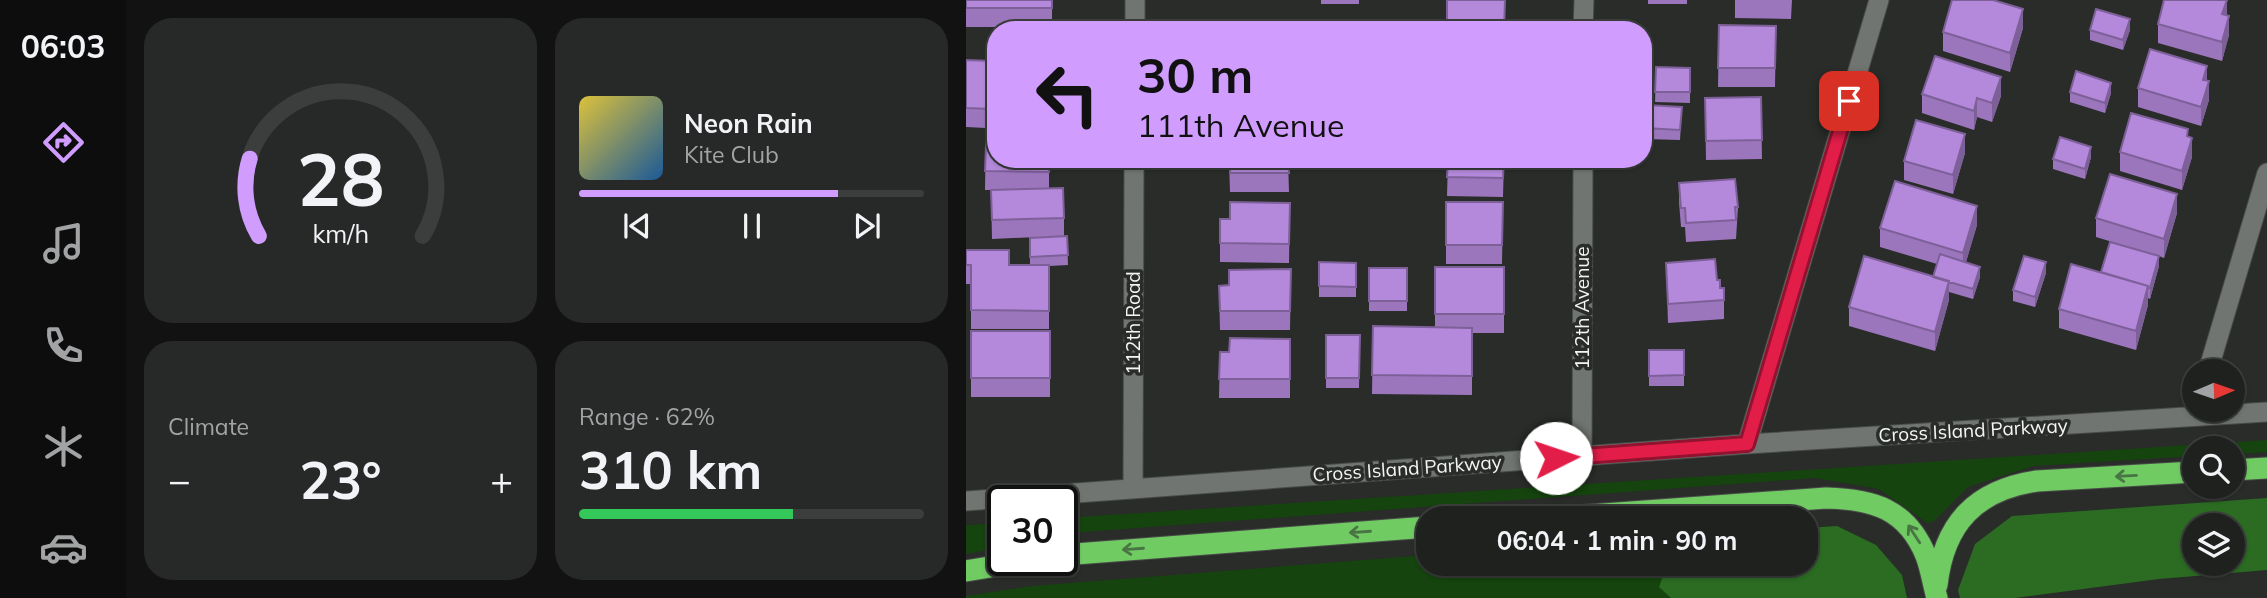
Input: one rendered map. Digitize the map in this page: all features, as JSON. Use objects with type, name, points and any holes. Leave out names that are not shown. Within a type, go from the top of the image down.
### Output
[{"type":"highway","points":[[2245,469],[2267,468]]},
{"type":"highway","points":[[1938,598],[1937,583],[1941,564],[1952,533],[1979,500],[1997,490],[2037,481],[2182,473]]},
{"type":"highway","points":[[1715,506],[1826,498],[1861,501],[1880,506],[1896,514],[1909,526],[1926,555],[1938,598]]},
{"type":"highway","points":[[1078,554],[1416,528]]},
{"type":"highway","points":[[966,571],[987,568]]},
{"type":"street","points":[[1135,0],[1135,21]]},
{"type":"street","points":[[1583,21],[1584,0]]},
{"type":"street","points":[[1747,444],[1879,0]]},
{"type":"street","name":"112th Road","points":[[1133,488],[1135,168]]},
{"type":"street","name":"112th Avenue","points":[[1582,456],[1583,168]]},
{"type":"street","points":[[2212,359],[2267,173]]},
{"type":"street","name":"Cross Island Parkway","points":[[2245,412],[2267,412]]},
{"type":"street","name":"Cross Island Parkway","points":[[966,500],[2182,414]]},
{"type":"green space","points":[[2267,440],[2267,452],[2245,453],[2245,441]]},
{"type":"green space","points":[[2182,446],[2182,457],[2033,466],[1968,487],[1933,522],[1927,523],[1879,489],[1815,478],[1078,533],[1078,517]]},
{"type":"green space","points":[[2267,498],[2267,570],[2245,572],[2245,513],[2182,513],[2182,576],[2195,576],[2015,598],[1960,598],[1958,590],[1975,544],[2012,516]]},
{"type":"green space","points":[[987,524],[987,550],[966,554],[966,525]]},
{"type":"green space","points":[[1837,526],[1876,545],[1902,575],[1907,598],[966,598],[1032,586],[1416,556],[1416,576],[1818,576],[1818,527]]},
{"type":"green space","points":[[1837,526],[1876,545],[1902,575],[1907,598],[1671,598],[1659,587],[1663,576],[1818,576],[1818,527]]},
{"type":"building","points":[[966,0],[1052,0],[1052,8],[966,8]]},
{"type":"building","points":[[1447,0],[1505,0],[1504,21],[1447,21]]},
{"type":"building","points":[[1952,0],[1993,0],[2023,9],[2010,53],[1943,32]]},
{"type":"building","points":[[2164,0],[2227,0],[2222,14],[2229,16],[2222,42],[2158,24]]},
{"type":"building","points":[[2096,9],[2130,19],[2123,40],[2090,30]]},
{"type":"building","points":[[1719,25],[1776,26],[1775,68],[1718,68]]},
{"type":"building","points":[[2150,49],[2207,66],[2203,80],[2209,81],[2201,107],[2138,88]]},
{"type":"building","points":[[1935,56],[2001,77],[1992,103],[1977,98],[1974,111],[1922,94]]},
{"type":"building","points":[[966,60],[987,61],[987,109],[966,108]]},
{"type":"building","points":[[1656,67],[1690,68],[1690,92],[1655,92]]},
{"type":"building","points":[[2076,71],[2111,83],[2105,103],[2070,92]]},
{"type":"building","points":[[1761,97],[1762,140],[1706,141],[1705,98]]},
{"type":"building","points":[[1652,105],[1682,107],[1680,130],[1652,128]]},
{"type":"building","points":[[2131,113],[2188,129],[2187,136],[2192,138],[2182,171],[2120,152]]},
{"type":"building","points":[[1916,120],[1965,134],[1953,175],[1904,161]]},
{"type":"building","points":[[987,122],[987,168],[1049,168],[1049,172],[985,171]]},
{"type":"building","points":[[2060,137],[2091,147],[2085,169],[2053,159]]},
{"type":"building","points":[[1230,168],[1289,168],[1289,173],[1230,173]]},
{"type":"building","points":[[1448,168],[1504,168],[1503,178],[1447,177]]},
{"type":"building","points":[[2110,174],[2177,194],[2164,239],[2096,218]]},
{"type":"building","points":[[1735,179],[1738,207],[1735,207],[1736,220],[1686,223],[1685,208],[1681,208],[1679,183]]},
{"type":"building","points":[[1895,181],[1977,206],[1963,253],[1880,228]]},
{"type":"building","points":[[1063,188],[1064,218],[992,220],[991,190]]},
{"type":"building","points":[[1230,202],[1290,203],[1289,244],[1220,243],[1220,219],[1230,219]]},
{"type":"building","points":[[1446,202],[1503,202],[1502,245],[1446,245]]},
{"type":"building","points":[[1067,236],[1068,255],[1030,257],[1030,238]]},
{"type":"building","points":[[2110,242],[2159,256],[2150,288],[2101,272]]},
{"type":"building","points":[[966,250],[1009,250],[1009,265],[1049,265],[1049,311],[971,310],[971,265],[966,265]]},
{"type":"building","points":[[1940,254],[1980,267],[1973,289],[1933,277]]},
{"type":"building","points":[[1864,256],[1949,281],[1935,332],[1849,307]]},
{"type":"building","points":[[2024,256],[2046,262],[2035,297],[2013,290]]},
{"type":"building","points":[[1715,259],[1717,280],[1720,280],[1720,288],[1724,288],[1724,300],[1668,304],[1666,263]]},
{"type":"building","points":[[1319,262],[1356,263],[1356,287],[1319,286]]},
{"type":"building","points":[[2071,264],[2148,286],[2136,331],[2059,309]]},
{"type":"building","points":[[1435,267],[1504,267],[1504,314],[1435,314]]},
{"type":"building","points":[[1369,268],[1407,268],[1407,301],[1369,301]]},
{"type":"building","points":[[1291,269],[1290,311],[1220,311],[1219,286],[1229,285],[1229,270]]},
{"type":"building","points":[[1373,326],[1472,328],[1472,376],[1372,375]]},
{"type":"building","points":[[971,331],[1050,331],[1050,378],[971,378]]},
{"type":"building","points":[[1326,335],[1360,335],[1359,378],[1326,378]]},
{"type":"building","points":[[1230,338],[1290,339],[1290,379],[1219,379],[1220,352],[1229,352]]},
{"type":"building","points":[[1649,350],[1684,350],[1684,375],[1649,376]]},
{"type":"route","points":[[1556,458],[1747,444],[1849,101]]}]
